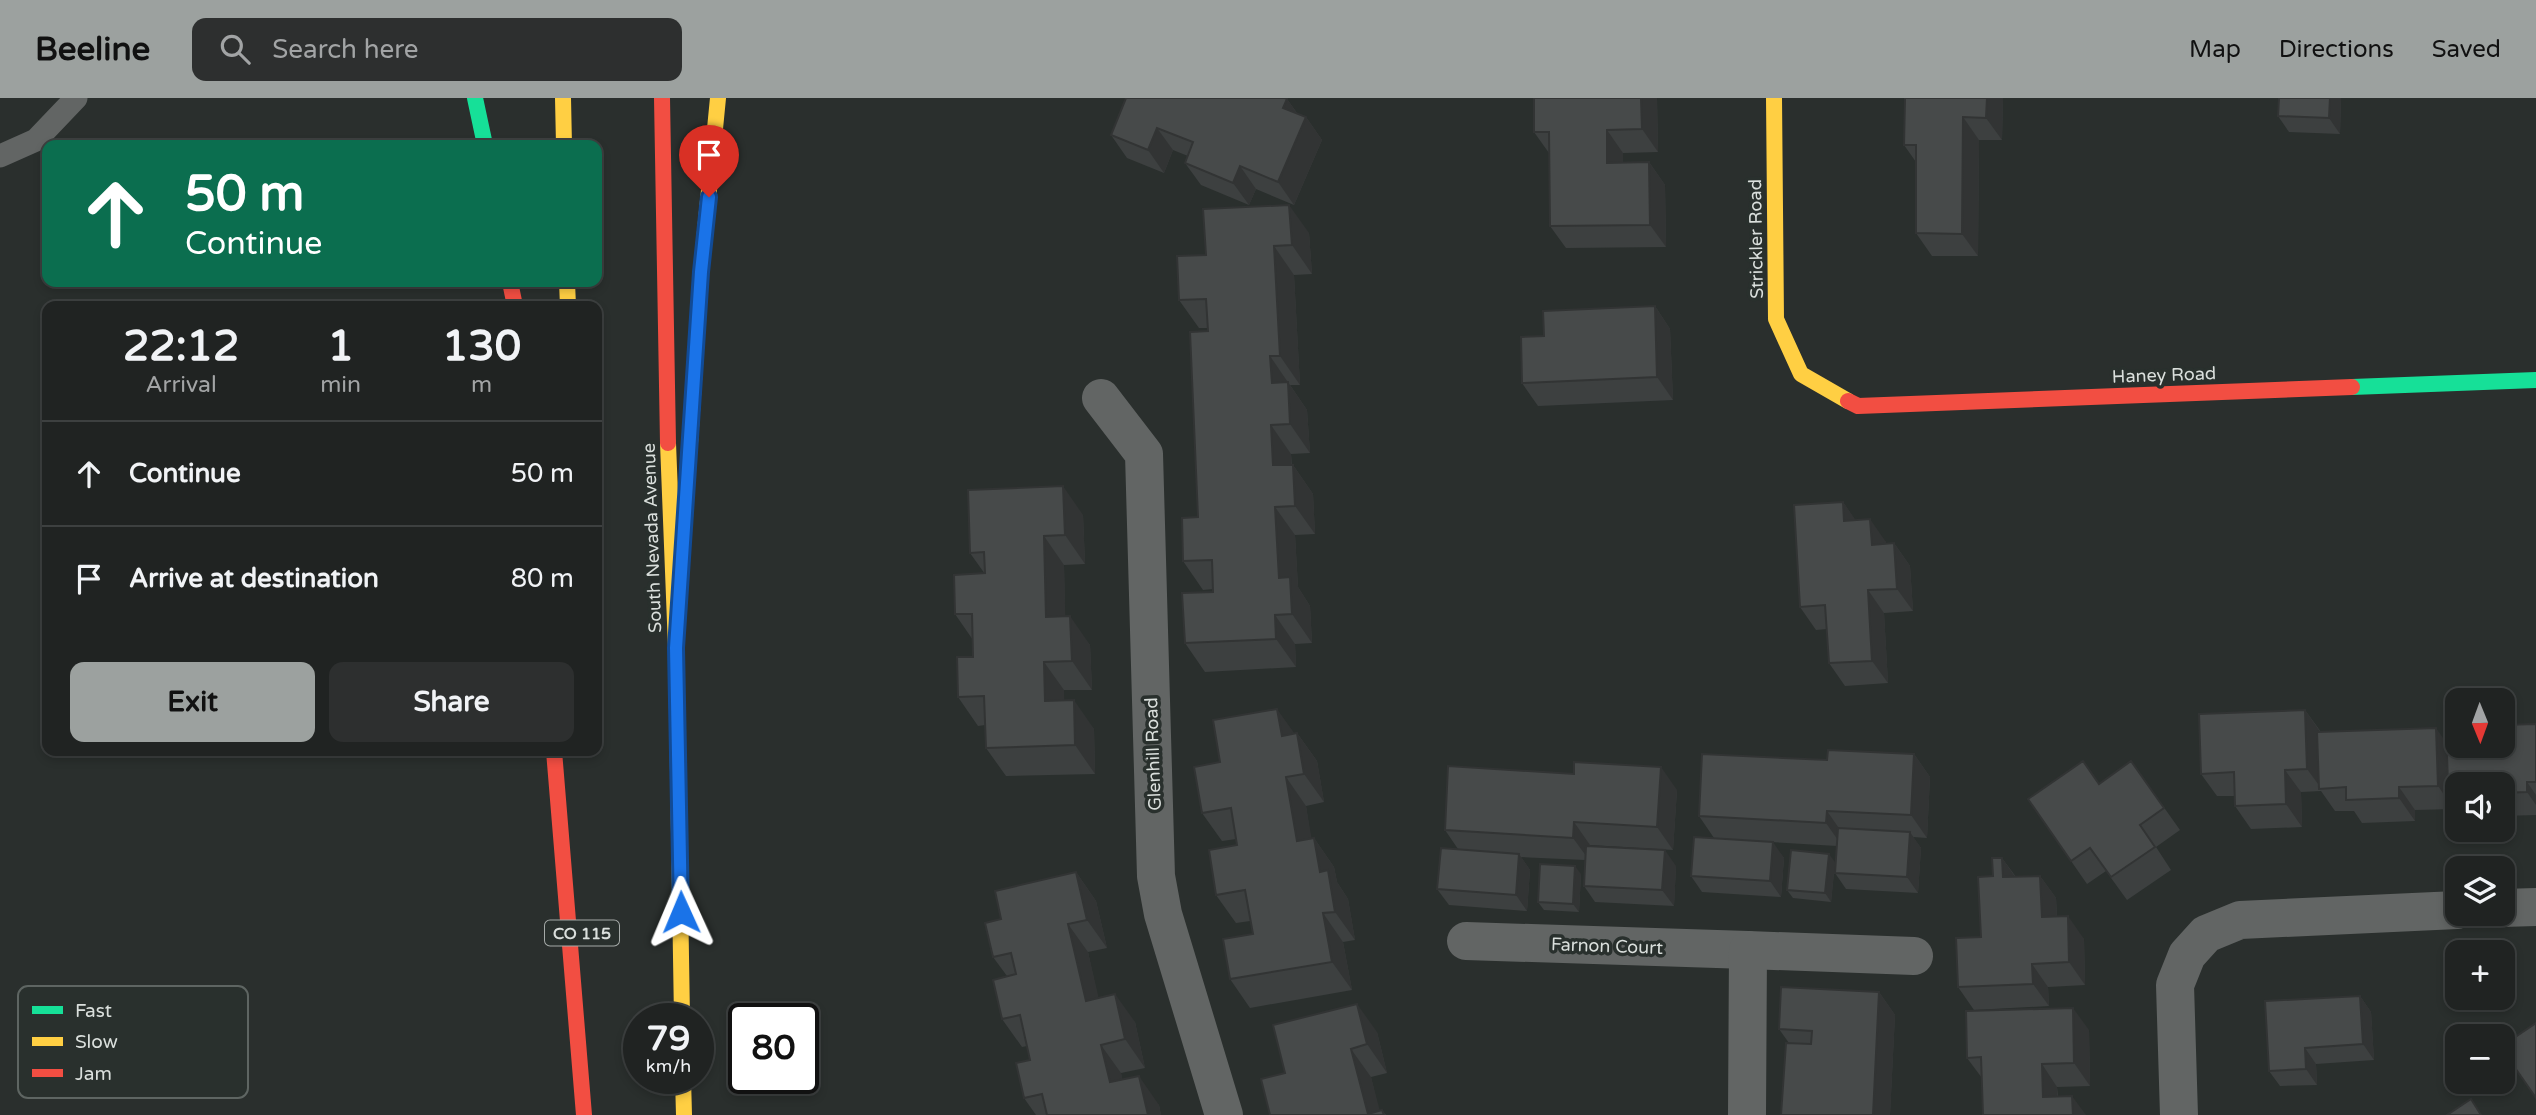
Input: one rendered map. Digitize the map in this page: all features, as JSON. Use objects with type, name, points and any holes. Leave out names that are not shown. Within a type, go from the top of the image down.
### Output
[{"type":"main road","points":[[475,98],[484,140]]},
{"type":"main road","points":[[563,98],[564,140]]},
{"type":"main road","name":"South Nevada Avenue","points":[[662,98],[682,1003]]},
{"type":"main road","points":[[689,453],[701,272],[718,98]]},
{"type":"main road","name":"Strickler Road","points":[[1774,98],[1776,319],[1801,374]]},
{"type":"main road","name":"Haney Road","points":[[1801,374],[1858,406],[2536,380]]},
{"type":"main road","points":[[676,648],[687,495]]},
{"type":"main road","points":[[554,756],[585,1115]]},
{"type":"main road","name":"CO 115","points":[[580,872],[585,1115]]},
{"type":"main road","points":[[684,1094],[684,1115]]},
{"type":"street","name":"Glenhill Road","points":[[1101,398],[1144,454],[1156,876],[1163,914],[1224,1115]]},
{"type":"street","points":[[2515,908],[2536,907]]},
{"type":"street","points":[[2179,1115],[2175,985],[2187,956],[2206,934],[2240,920],[2445,911]]},
{"type":"street","name":"Farnon Court","points":[[1466,942],[1914,956]]},
{"type":"street","points":[[1747,1115],[1748,950]]},
{"type":"lane","points":[[0,156],[36,140],[76,98]]},
{"type":"building","points":[[1126,98],[1285,98],[1287,99],[1283,108],[1306,117],[1278,182],[1240,166],[1233,183],[1185,163],[1193,142],[1157,128],[1148,150],[1111,135]]},
{"type":"building","points":[[1534,98],[1641,98],[1642,129],[1607,130],[1607,163],[1649,162],[1650,225],[1550,226],[1549,132],[1534,132]]},
{"type":"building","points":[[1905,98],[1987,98],[1986,118],[1963,117],[1962,234],[1916,233],[1916,145],[1904,145]]},
{"type":"building","points":[[2279,98],[2330,98],[2329,118],[2278,116]]},
{"type":"building","points":[[1289,205],[1292,245],[1274,246],[1280,356],[1270,356],[1272,383],[1288,382],[1290,424],[1271,425],[1273,465],[1293,465],[1295,506],[1275,507],[1279,578],[1290,577],[1292,614],[1275,615],[1276,639],[1185,643],[1182,593],[1213,592],[1212,560],[1183,561],[1182,518],[1198,517],[1190,332],[1208,331],[1206,299],[1179,300],[1177,256],[1206,255],[1203,209]]},
{"type":"building","points":[[1655,306],[1657,377],[1522,383],[1521,337],[1544,336],[1543,311]]},
{"type":"building","points":[[1063,486],[1065,535],[1044,536],[1046,617],[1070,616],[1072,661],[1044,662],[1045,701],[1074,700],[1075,745],[986,748],[984,696],[958,697],[957,657],[973,657],[972,614],[955,614],[954,575],[985,573],[984,552],[970,553],[968,490]]},
{"type":"building","points":[[1843,502],[1844,521],[1870,519],[1872,545],[1894,543],[1897,589],[1868,590],[1872,661],[1829,663],[1825,605],[1800,607],[1794,505]]},
{"type":"building","points":[[1277,709],[1282,736],[1297,733],[1304,774],[1286,777],[1297,841],[1314,838],[1320,872],[1328,870],[1335,912],[1323,913],[1332,962],[1230,979],[1223,939],[1253,934],[1245,890],[1216,895],[1209,850],[1237,845],[1231,808],[1202,813],[1194,767],[1220,762],[1213,720]]},
{"type":"building","points":[[2305,710],[2307,769],[2285,770],[2286,804],[2235,806],[2234,772],[2201,774],[2199,714]]},
{"type":"building","points":[[2536,724],[2536,782],[2527,782],[2527,792],[2515,792],[2515,772],[2448,772],[2447,758],[2515,758],[2515,725]]},
{"type":"building","points":[[2436,728],[2438,786],[2399,787],[2399,798],[2346,800],[2346,787],[2319,789],[2317,732]]},
{"type":"building","points":[[1828,750],[1914,754],[1911,815],[1827,811],[1826,823],[1699,816],[1702,754],[1827,760]]},
{"type":"building","points":[[2083,761],[2099,784],[2131,761],[2164,808],[2140,825],[2155,847],[2111,877],[2090,848],[2071,861],[2028,799]]},
{"type":"building","points":[[1574,762],[1661,767],[1657,827],[1574,822],[1573,838],[1445,830],[1448,766],[1574,774]]},
{"type":"building","points":[[1838,828],[1910,832],[1907,877],[1835,873]]},
{"type":"building","points":[[1694,837],[1773,842],[1770,881],[1691,876]]},
{"type":"building","points":[[1586,846],[1665,850],[1662,890],[1584,886]]},
{"type":"building","points":[[1441,848],[1519,854],[1516,895],[1437,889]]},
{"type":"building","points":[[1791,850],[1829,854],[1825,893],[1787,890]]},
{"type":"building","points":[[1992,858],[2002,858],[2003,877],[2040,876],[2042,917],[2068,916],[2069,962],[2032,964],[2033,984],[1958,987],[1956,938],[1981,937],[1978,877],[1993,876]]},
{"type":"building","points":[[1540,864],[1575,866],[1573,904],[1538,902]]},
{"type":"building","points":[[1076,872],[1087,920],[1068,924],[1086,1001],[1115,994],[1125,1039],[1101,1045],[1110,1082],[1139,1076],[1148,1115],[1047,1115],[1042,1094],[1024,1098],[1016,1063],[1030,1060],[1020,1015],[1002,1019],[993,980],[1016,974],[1011,953],[993,957],[985,923],[1001,919],[995,891]]},
{"type":"building","points":[[1781,987],[1879,992],[1873,1115],[1781,1115],[1786,1043],[1811,1044],[1812,1031],[1779,1029]]},
{"type":"building","points":[[2360,996],[2363,1044],[2305,1048],[2306,1069],[2269,1071],[2265,1001]]},
{"type":"building","points":[[1357,1004],[1367,1044],[1351,1049],[1368,1114],[1382,1110],[1384,1115],[1270,1115],[1261,1079],[1285,1073],[1273,1025]]},
{"type":"building","points":[[2073,1008],[2074,1063],[2042,1064],[2043,1097],[2072,1096],[2073,1115],[1983,1115],[1981,1057],[1967,1058],[1966,1011]]},
{"type":"building","points":[[2536,1023],[2536,1098],[2515,1068],[2515,1037]]},
{"type":"building","points":[[2471,1099],[2481,1115],[2447,1115]]},
{"type":"traffic: fast","points":[[475,98],[484,140]]},
{"type":"traffic: fast","points":[[2352,387],[2536,380]]},
{"type":"traffic: slow","points":[[563,98],[564,140]]},
{"type":"traffic: slow","points":[[690,443],[701,272],[718,98]]},
{"type":"traffic: slow","points":[[1774,98],[1776,319],[1801,374],[1848,401]]},
{"type":"traffic: slow","points":[[567,287],[568,301]]},
{"type":"traffic: slow","points":[[668,443],[676,648],[682,1003]]},
{"type":"traffic: slow","points":[[683,1094],[684,1115]]},
{"type":"traffic: jam","points":[[662,98],[668,443]]},
{"type":"traffic: jam","points":[[511,287],[514,301]]},
{"type":"traffic: jam","points":[[1848,401],[1858,406],[2352,387]]},
{"type":"traffic: jam","points":[[554,756],[584,1115]]},
{"type":"route","points":[[681,912],[676,648],[701,272],[709,197]]}]
